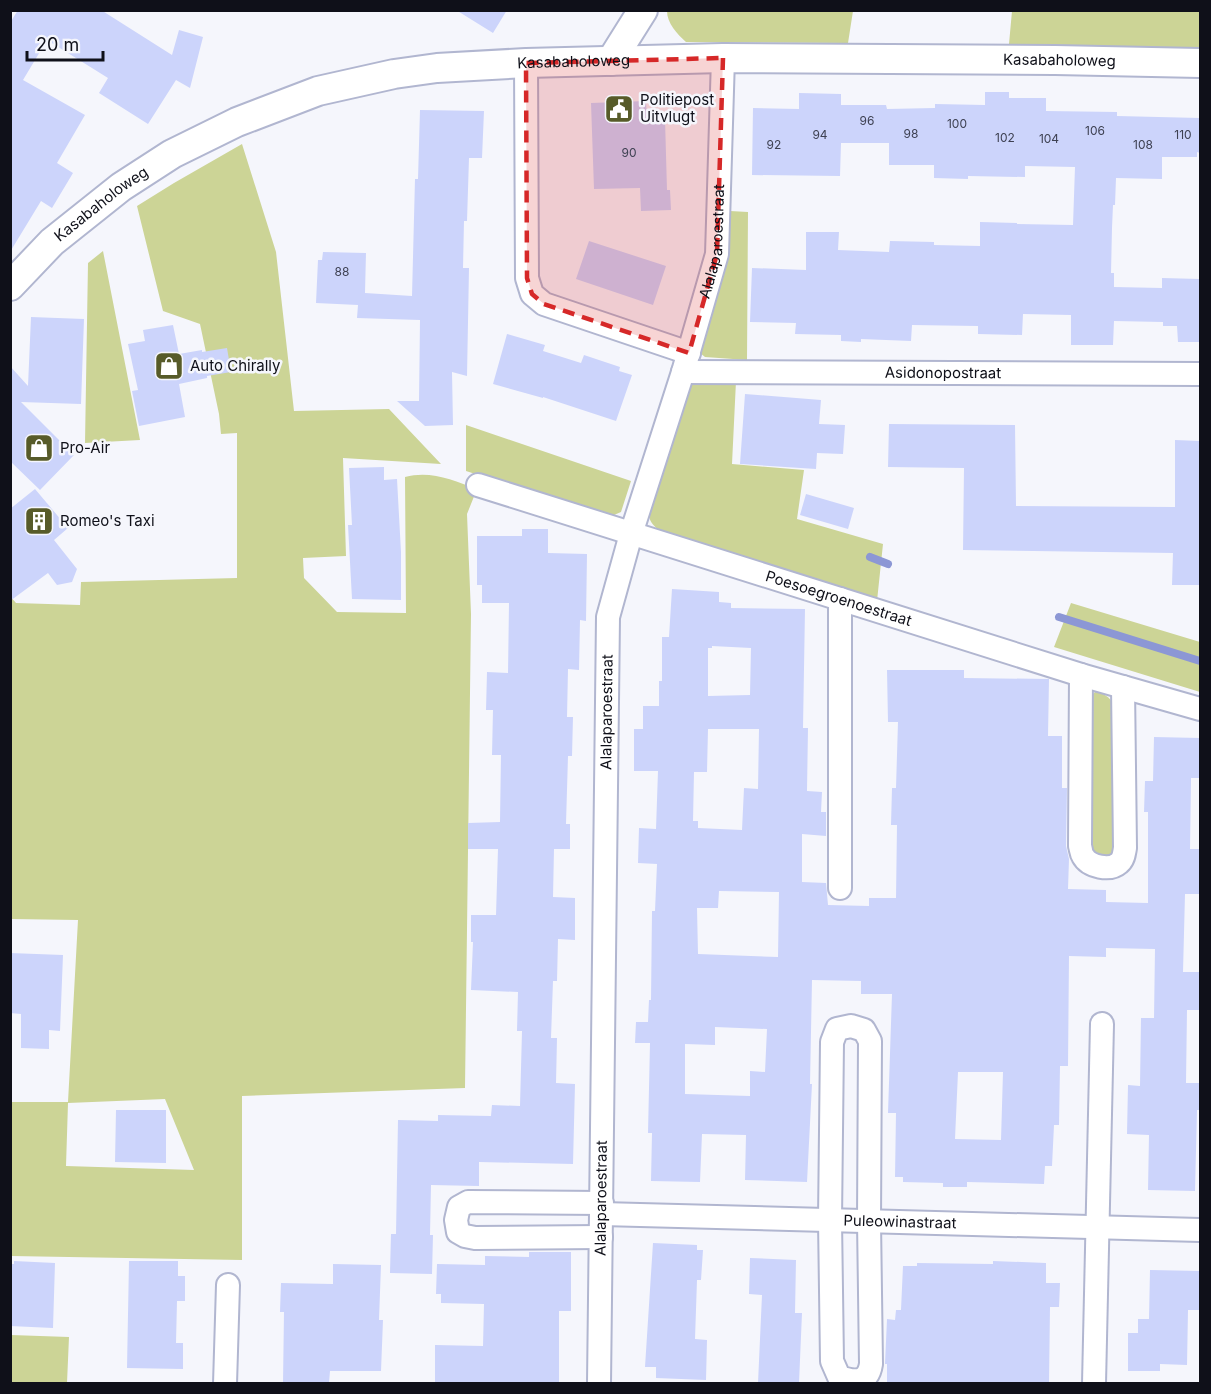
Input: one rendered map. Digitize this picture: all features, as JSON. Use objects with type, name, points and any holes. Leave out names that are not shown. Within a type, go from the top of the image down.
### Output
[{"type":"street","points":[[611,61],[643,10]]},
{"type":"street","name":"Kasabaholoweg","points":[[10,286],[52,242],[121,187],[172,154],[237,122],[318,91],[394,74],[437,68],[526,63],[723,58],[1200,63]]},
{"type":"street","name":"Alalaparoestraat","points":[[599,1383],[608,617],[631,534],[686,363],[717,254],[723,58]]},
{"type":"street","name":"Asidonopostraat","points":[[526,63],[527,278],[532,294],[544,304],[686,363],[1200,374]]},
{"type":"street","name":"Poesoegroenoestraat","points":[[478,485],[1081,675],[1200,709]]},
{"type":"street","points":[[840,599],[840,888]]},
{"type":"street","points":[[1081,675],[1080,846],[1083,856],[1104,868],[1118,864],[1123,858],[1125,848],[1123,687]]},
{"type":"street","points":[[1094,1383],[1102,1024]]},
{"type":"street","points":[[851,1026],[864,1030],[870,1041],[871,1364],[869,1373],[864,1378],[852,1381],[839,1377],[832,1361],[830,1220],[832,1042],[837,1029],[851,1026]]},
{"type":"street","name":"Puleowinastraat","points":[[601,1238],[475,1238],[458,1232],[456,1220],[459,1207],[468,1202],[830,1220],[1200,1230]]},
{"type":"street","points":[[225,1383],[228,1285]]},
{"type":"highlighted area","points":[[723,58],[717,254],[689,353],[544,304],[532,294],[527,278],[526,63]]},
{"type":"green space","points":[[667,10],[853,11],[848,43],[686,42],[671,24]]},
{"type":"green space","points":[[1012,11],[1200,11],[1200,48],[1009,44]]},
{"type":"green space","points":[[242,144],[276,252],[294,411],[389,409],[441,464],[343,458],[346,556],[303,558],[304,578],[337,612],[406,613],[405,477],[432,475],[477,489],[467,514],[471,614],[465,1088],[242,1096],[242,1260],[11,1256],[11,1102],[68,1102],[78,920],[11,919],[10,596],[16,603],[80,605],[81,582],[237,578],[237,433],[221,434],[200,324],[163,311],[137,206]],"holes":[[[165,1099],[194,1170],[66,1166],[68,1103]]]},
{"type":"green space","points":[[730,211],[748,212],[747,360],[705,357],[700,353],[728,250]]},
{"type":"green space","points":[[103,251],[140,440],[85,443],[88,263]]},
{"type":"green space","points":[[691,381],[736,381],[732,464],[804,470],[797,519],[883,544],[877,601],[661,532],[652,523],[649,518],[649,505]]},
{"type":"green space","points":[[466,425],[631,481],[621,512],[614,515],[603,515],[466,471]]},
{"type":"green space","points":[[1071,603],[1200,642],[1200,692],[1054,647]]},
{"type":"green space","points":[[1095,692],[1108,697],[1116,710],[1115,847],[1111,855],[1102,857],[1089,852],[1088,699]]},
{"type":"green space","points":[[11,1335],[69,1337],[67,1383],[11,1383]]},
{"type":"building","points":[[18,10],[101,10],[172,55],[179,30],[203,37],[190,88],[176,80],[148,124],[99,93],[108,78],[47,40],[23,80],[85,115],[57,163],[73,173],[52,208],[41,201],[10,252],[10,23]]},
{"type":"building","points":[[456,10],[507,10],[493,33]]},
{"type":"building","points":[[985,92],[1009,92],[1009,98],[1046,98],[1046,111],[1117,112],[1117,116],[1200,118],[1200,153],[1197,152],[1197,157],[1162,157],[1162,179],[1116,178],[1111,273],[1114,273],[1114,287],[1162,288],[1162,278],[1200,279],[1200,342],[1178,342],[1177,326],[1163,326],[1163,322],[1114,321],[1113,345],[1071,345],[1071,315],[1023,314],[1022,335],[978,334],[978,326],[912,325],[911,341],[861,339],[861,342],[841,341],[841,335],[795,334],[796,323],[750,322],[752,268],[806,270],[806,232],[839,232],[838,250],[889,252],[890,241],[980,246],[980,222],[1073,225],[1075,167],[1025,166],[1025,177],[934,178],[934,165],[889,165],[889,143],[841,143],[840,176],[752,175],[753,108],[799,109],[799,93],[841,94],[841,105],[886,105],[887,109],[935,108],[935,104],[985,105]]},
{"type":"building","points":[[646,101],[647,119],[665,119],[667,190],[670,190],[671,210],[641,211],[640,188],[594,189],[591,103]]},
{"type":"building","points":[[420,110],[484,111],[482,158],[469,158],[463,268],[469,268],[467,376],[452,372],[453,425],[425,426],[397,401],[419,401],[420,320],[357,318],[358,305],[316,303],[318,260],[322,260],[323,252],[366,253],[365,293],[412,296],[415,179],[418,179]]},
{"type":"building","points":[[589,241],[666,266],[653,305],[576,279]]},
{"type":"building","points":[[31,317],[84,319],[81,404],[21,402],[74,455],[40,490],[10,461],[10,366],[28,386]]},
{"type":"building","name":"Auto Chirally","points":[[173,325],[179,354],[227,348],[231,372],[179,384],[185,417],[139,426],[132,391],[138,390],[128,344],[145,341],[143,330]]},
{"type":"building","points":[[507,334],[545,345],[543,351],[581,363],[584,355],[620,367],[619,371],[632,375],[616,421],[543,397],[493,384]]},
{"type":"building","points":[[745,394],[821,400],[819,424],[845,425],[843,454],[817,453],[816,469],[740,464]]},
{"type":"building","points":[[889,424],[1015,425],[1016,506],[1175,507],[1175,440],[1200,441],[1200,585],[1172,585],[1173,553],[963,550],[964,468],[888,467]]},
{"type":"building","points":[[384,467],[384,480],[397,479],[401,600],[352,599],[348,525],[352,525],[349,468]]},
{"type":"building","points":[[35,489],[68,528],[54,540],[77,569],[72,582],[57,585],[48,573],[10,601],[10,509]]},
{"type":"building","points":[[806,494],[854,508],[848,529],[800,515]]},
{"type":"building","points":[[522,529],[548,529],[548,553],[587,554],[586,621],[580,620],[579,670],[568,669],[567,717],[573,717],[572,756],[568,756],[566,824],[570,824],[570,849],[554,849],[553,897],[575,898],[575,940],[558,939],[557,981],[553,981],[551,1038],[557,1038],[556,1083],[575,1084],[573,1164],[479,1162],[479,1186],[431,1185],[432,1274],[390,1273],[391,1234],[396,1234],[398,1120],[438,1121],[438,1115],[491,1116],[492,1105],[520,1106],[522,1031],[517,1031],[518,992],[471,990],[473,942],[471,942],[471,915],[496,915],[498,849],[468,849],[468,823],[500,822],[501,755],[492,755],[493,710],[486,710],[487,672],[508,673],[509,603],[482,603],[482,585],[477,585],[477,536],[522,536]]},
{"type":"building","points":[[672,589],[719,592],[719,602],[731,603],[731,608],[805,609],[803,728],[808,728],[807,791],[822,792],[821,812],[826,812],[826,836],[802,834],[802,882],[826,883],[828,905],[869,906],[869,898],[896,898],[897,825],[891,825],[892,788],[896,788],[898,722],[888,722],[887,670],[964,670],[964,678],[1049,679],[1048,736],[1062,736],[1062,788],[1067,788],[1068,889],[1106,890],[1106,902],[1148,903],[1148,812],[1144,812],[1145,781],[1153,781],[1154,737],[1200,738],[1200,778],[1191,778],[1190,849],[1200,849],[1200,894],[1185,894],[1183,972],[1200,972],[1200,1010],[1187,1010],[1186,1083],[1200,1083],[1195,1191],[1148,1190],[1149,1135],[1127,1134],[1128,1085],[1140,1086],[1141,1018],[1154,1018],[1155,949],[1106,948],[1106,957],[1069,956],[1068,1066],[1060,1066],[1059,1125],[1054,1125],[1052,1166],[1045,1166],[1044,1184],[967,1182],[967,1187],[943,1187],[943,1183],[903,1182],[903,1177],[895,1177],[896,1113],[888,1113],[892,994],[861,994],[861,981],[812,980],[810,1084],[812,1084],[807,1182],[745,1180],[746,1135],[702,1134],[700,1182],[651,1181],[652,1133],[648,1133],[650,1043],[635,1043],[636,1022],[648,1022],[649,1000],[651,1000],[652,911],[655,911],[657,864],[638,863],[639,828],[656,829],[658,771],[634,771],[634,729],[643,729],[643,706],[659,706],[659,681],[662,681],[662,637],[669,637]],"holes":[[[712,646],[751,648],[750,695],[708,696],[708,648]],[[708,729],[759,729],[758,789],[744,788],[742,830],[698,828],[698,821],[693,821],[694,772],[707,772]],[[719,891],[779,892],[778,957],[698,954],[697,908],[718,908]],[[715,1027],[767,1029],[765,1072],[750,1071],[750,1096],[685,1094],[685,1044],[715,1045]],[[958,1072],[1003,1072],[1001,1140],[955,1139]]]},
{"type":"building","points":[[10,953],[63,955],[60,1031],[49,1030],[49,1049],[21,1048],[21,1014],[10,1013]]},
{"type":"building","points":[[116,1110],[166,1110],[166,1163],[115,1162]]},
{"type":"building","points":[[653,1243],[697,1245],[697,1250],[703,1250],[701,1280],[697,1280],[695,1339],[707,1340],[706,1380],[656,1378],[656,1367],[645,1367]]},
{"type":"building","points":[[529,1252],[571,1252],[571,1311],[559,1311],[559,1383],[435,1383],[435,1345],[483,1346],[484,1304],[441,1303],[441,1294],[436,1294],[437,1264],[485,1265],[485,1256],[529,1257]]},
{"type":"building","points":[[750,1258],[796,1260],[795,1313],[802,1313],[799,1383],[758,1383],[762,1295],[749,1294]]},
{"type":"building","points":[[14,1261],[55,1263],[53,1328],[10,1326],[10,1264],[14,1264]]},
{"type":"building","points":[[129,1261],[178,1261],[178,1276],[185,1276],[185,1301],[177,1301],[176,1343],[183,1343],[183,1369],[127,1368]]},
{"type":"building","points":[[993,1261],[1046,1263],[1046,1283],[1060,1283],[1059,1307],[1050,1307],[1049,1383],[887,1383],[887,1364],[885,1364],[887,1319],[895,1320],[896,1310],[901,1310],[903,1266],[917,1266],[917,1263],[993,1264]]},
{"type":"building","points":[[333,1264],[381,1265],[379,1320],[383,1320],[381,1371],[330,1371],[329,1383],[283,1383],[284,1312],[280,1312],[281,1283],[333,1284]]},
{"type":"building","points":[[1150,1270],[1200,1271],[1200,1310],[1188,1310],[1187,1365],[1160,1364],[1160,1371],[1128,1371],[1128,1333],[1138,1333],[1138,1319],[1149,1319]]},
{"type":"waterway","points":[[870,557],[888,564]]},
{"type":"waterway","points":[[1059,617],[1200,661]]},
{"type":"place","name":"Politiepost Uitvlugt","points":[[619,109]]},
{"type":"place","name":"Auto Chirally","points":[[169,366]]},
{"type":"place","name":"Pro-Air","points":[[39,448]]},
{"type":"place","name":"Romeo's Taxi","points":[[39,521]]}]
